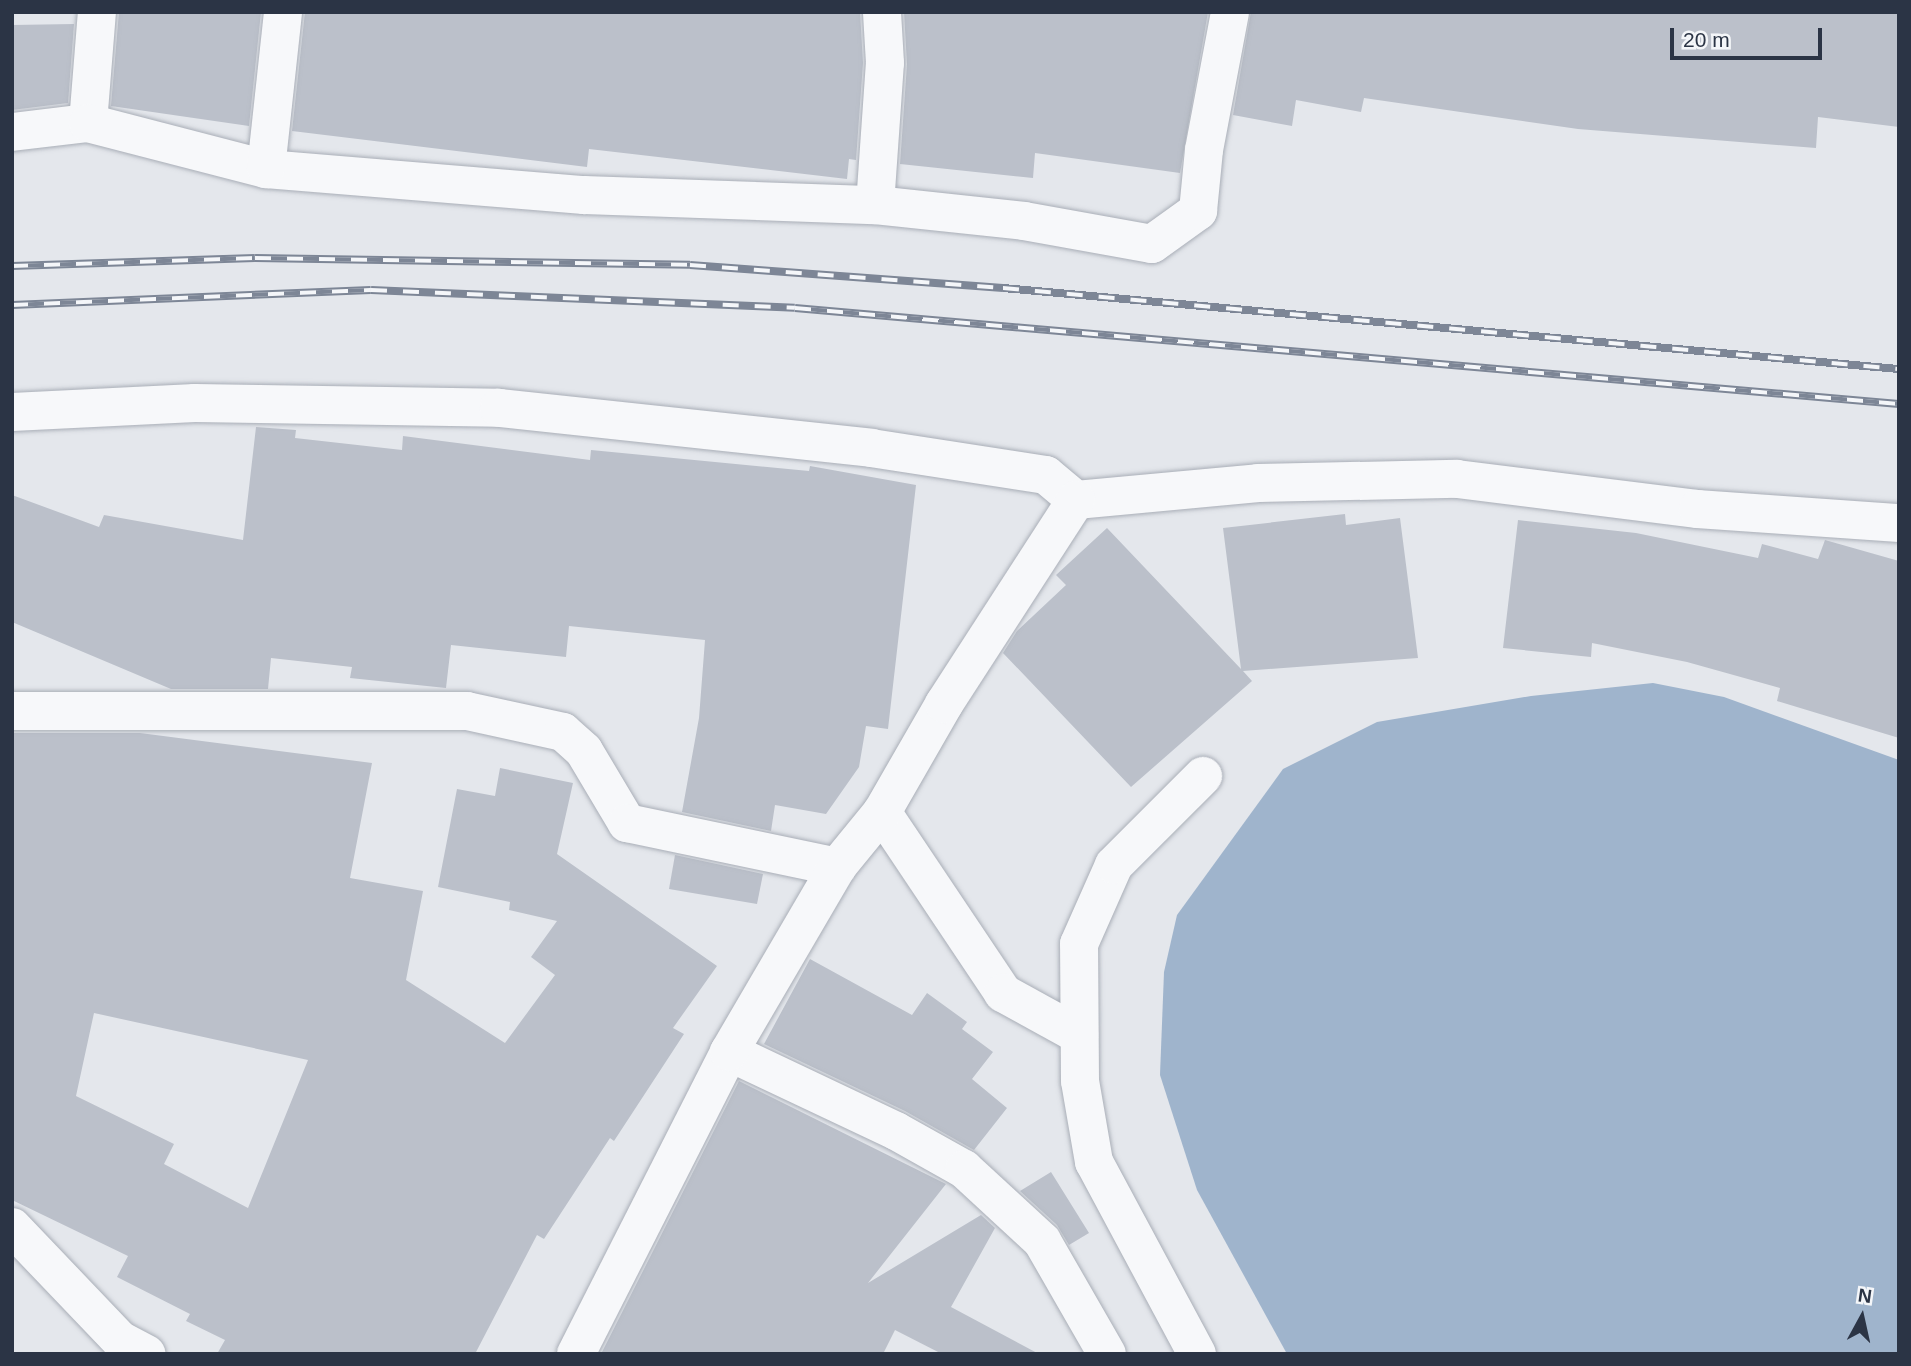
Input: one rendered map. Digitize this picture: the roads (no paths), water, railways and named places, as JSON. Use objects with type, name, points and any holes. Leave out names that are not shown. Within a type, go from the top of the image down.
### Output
[{"type":"street","points":[[88,123],[97,12]]},
{"type":"street","points":[[266,169],[283,12]]},
{"type":"street","points":[[874,205],[885,63],[882,12]]},
{"type":"street","points":[[12,132],[88,123],[266,169],[584,195],[874,205],[1024,221],[1152,244],[1198,211],[1204,150],[1230,12]]},
{"type":"street","points":[[12,412],[195,403],[499,408],[871,448],[1046,475],[1076,500],[1258,483],[1457,480],[1698,509],[1899,523]]},
{"type":"street","points":[[576,1354],[729,1052],[837,867],[882,812],[944,704],[1076,500]]},
{"type":"street","points":[[12,711],[467,711],[563,732],[584,751],[627,823],[837,867]]},
{"type":"street","points":[[1197,1354],[1094,1162],[1080,1081],[1079,944],[1114,865],[1203,776]]},
{"type":"street","points":[[882,812],[1003,993],[1079,1035]]},
{"type":"street","points":[[729,1052],[895,1131],[964,1170],[1042,1241],[1107,1354]]},
{"type":"street","points":[[12,1227],[120,1340],[146,1354]]},
{"type":"water","points":[[1653,683],[1724,697],[1899,760],[1899,1354],[1287,1354],[1197,1190],[1160,1075],[1164,972],[1177,915],[1283,769],[1377,722],[1531,696]]},
{"type":"railway","points":[[12,266],[255,258],[690,265],[1003,288],[1899,369]]},
{"type":"railway","points":[[12,305],[371,290],[795,308],[1899,404]]}]
